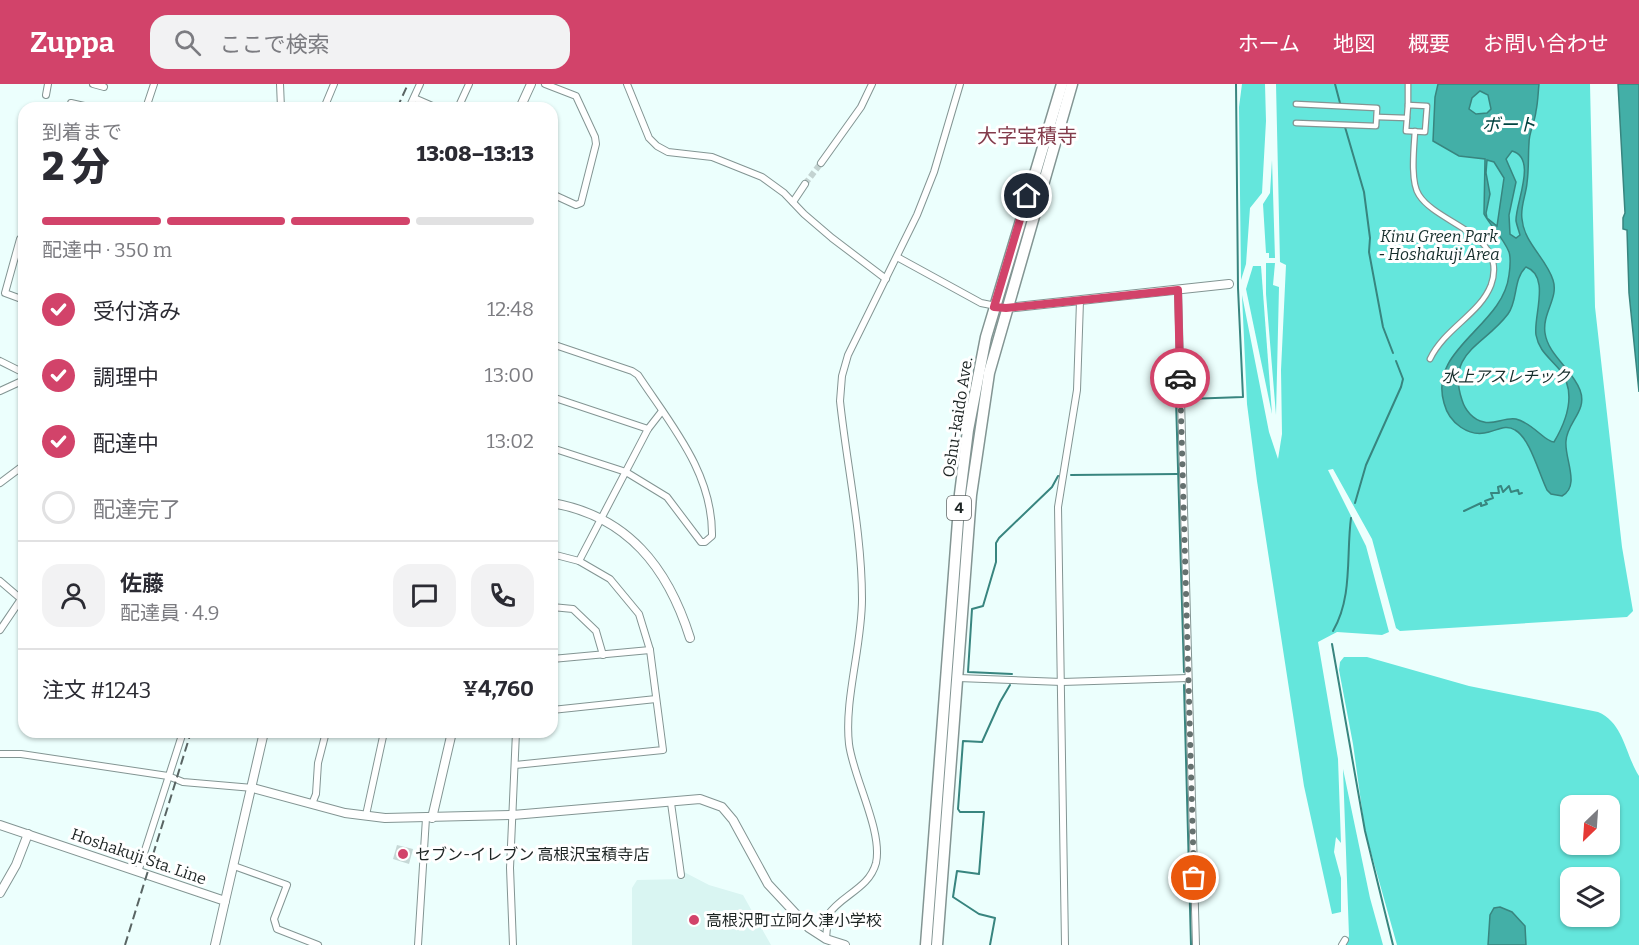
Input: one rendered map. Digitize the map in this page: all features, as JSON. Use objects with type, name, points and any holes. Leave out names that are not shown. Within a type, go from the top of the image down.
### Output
[{"type":"highway","name":"Oshu-kaido Ave.","points":[[926,945],[960,494],[979,371],[994,307],[1062,84]]},
{"type":"highway","name":"Oshu-kaido Ave.","points":[[937,945],[971,495],[979,432],[989,373],[1006,308],[1072,84]]},
{"type":"main road","name":"Hoshakuji Sta. Line","points":[[0,825],[225,901]]},
{"type":"main road","points":[[215,945],[225,901]]},
{"type":"street","points":[[46,95],[48,84]]},
{"type":"street","points":[[93,84],[104,87]]},
{"type":"street","points":[[148,102],[154,84]]},
{"type":"street","points":[[280,84],[282,102]]},
{"type":"street","points":[[326,102],[334,84]]},
{"type":"street","points":[[412,102],[420,84]]},
{"type":"street","points":[[461,102],[469,84]]},
{"type":"street","points":[[523,102],[531,84]]},
{"type":"street","points":[[545,84],[576,96],[596,144],[581,203],[576,205],[558,197]]},
{"type":"street","points":[[627,84],[650,138],[657,146],[668,152],[712,158],[762,177],[832,238],[886,279]]},
{"type":"street","points":[[821,163],[861,107],[872,84]]},
{"type":"street","points":[[826,939],[828,915],[872,874],[876,858],[874,837],[849,745],[848,722],[861,631],[861,570],[840,390],[848,355],[897,257],[934,172],[960,84]]},
{"type":"street","points":[[1408,84],[1406,131],[1425,132],[1427,106],[1408,105]]},
{"type":"street","points":[[414,98],[423,102]]},
{"type":"street","points":[[1296,104],[1377,108],[1376,126],[1296,123]]},
{"type":"street","points":[[1377,117],[1407,118]]},
{"type":"street","points":[[1415,131],[1412,166],[1417,193],[1436,211],[1477,238],[1488,252],[1493,266],[1492,281],[1484,298],[1444,336],[1430,359]]},
{"type":"street","points":[[793,202],[805,184]]},
{"type":"street","points":[[18,246],[5,292],[18,297]]},
{"type":"street","points":[[897,257],[969,297],[994,307],[1006,308],[1229,284]]},
{"type":"street","points":[[1178,290],[1196,945]]},
{"type":"street","points":[[1065,945],[1058,507],[1077,390],[1080,301]]},
{"type":"street","points":[[558,346],[638,375],[695,462],[702,478],[712,519],[712,536],[709,540],[701,542],[667,497],[626,472],[558,449]]},
{"type":"street","points":[[0,361],[18,371]]},
{"type":"street","points":[[0,391],[18,383]]},
{"type":"street","points":[[558,399],[648,429]]},
{"type":"street","points":[[579,561],[648,429],[662,411]]},
{"type":"street","points":[[0,483],[18,470]]},
{"type":"street","points":[[558,505],[582,511],[623,532],[653,561],[676,598],[690,638]]},
{"type":"street","points":[[515,765],[663,750],[650,650],[639,614],[610,579],[579,561],[558,556]]},
{"type":"street","points":[[0,581],[18,596]]},
{"type":"street","points":[[0,630],[18,603]]},
{"type":"street","points":[[558,608],[573,609],[596,631],[603,655]]},
{"type":"street","points":[[558,659],[650,650]]},
{"type":"street","points":[[958,678],[1062,682],[1188,678]]},
{"type":"street","points":[[558,709],[656,699]]},
{"type":"street","points":[[138,872],[181,738]]},
{"type":"street","points":[[225,901],[263,738]]},
{"type":"street","points":[[312,804],[316,794],[318,763],[324,738]]},
{"type":"street","points":[[366,816],[383,738]]},
{"type":"street","points":[[418,945],[429,818],[450,738]]},
{"type":"street","points":[[513,945],[510,868],[516,738]]},
{"type":"street","points":[[0,754],[21,754],[168,776],[183,782],[253,788],[345,813],[366,816],[429,818],[513,816],[700,800],[722,807],[733,820],[768,884],[809,928],[826,939],[845,945]]},
{"type":"street","points":[[671,803],[681,875]]},
{"type":"street","points":[[0,893],[16,865],[28,834]]},
{"type":"street","points":[[234,866],[287,885],[274,919],[277,929],[318,945]]},
{"type":"shaded area","name":"高根沢町立阿久津小学校","points":[[684,872],[709,885],[743,895],[771,945],[632,945],[632,888],[637,880],[685,879]]},
{"type":"green space","points":[[1242,84],[1265,84],[1266,121],[1262,193],[1250,208],[1246,264],[1241,280],[1239,107]]},
{"type":"green space","name":"Kinu Green Park - Hoshakuji Area","points":[[1276,84],[1590,84],[1595,307],[1622,547],[1633,611],[1627,617],[1400,631],[1396,628],[1372,539],[1333,469],[1328,470],[1366,546],[1389,632],[1382,635],[1337,632],[1318,642],[1338,759],[1341,843],[1336,837],[1334,852],[1341,878],[1341,912],[1332,914],[1304,786],[1247,404],[1242,295],[1269,432],[1278,459],[1282,434],[1281,370],[1286,265],[1280,262]]},
{"type":"green space","points":[[1272,160],[1275,258],[1269,258],[1269,253],[1266,253],[1263,204],[1270,193]]},
{"type":"green space","points":[[1266,263],[1275,263],[1273,285],[1279,287],[1276,415],[1266,294]]},
{"type":"green space","points":[[1253,266],[1261,266],[1272,414],[1246,289]]},
{"type":"green space","points":[[1344,657],[1367,657],[1469,686],[1598,712],[1607,717],[1619,731],[1639,776],[1639,945],[1397,945],[1365,831],[1353,744],[1339,670],[1340,662]]},
{"type":"green space","points":[[1343,769],[1370,898],[1383,945],[1346,945],[1349,936]]},
{"type":"water","name":"ボート","points":[[1438,84],[1539,84],[1538,101],[1529,139],[1528,178],[1522,219],[1527,236],[1553,280],[1554,293],[1545,326],[1547,341],[1555,355],[1572,375],[1582,397],[1579,410],[1567,434],[1566,448],[1571,479],[1568,491],[1562,496],[1551,494],[1547,490],[1530,448],[1515,430],[1502,428],[1482,433],[1467,431],[1450,417],[1444,403],[1442,384],[1447,367],[1456,352],[1494,309],[1504,293],[1510,260],[1509,252],[1484,214],[1485,159],[1459,156],[1433,141],[1435,97]],"holes":[[[1480,91],[1488,95],[1491,109],[1487,113],[1476,114],[1469,109],[1472,98]],[[1512,151],[1520,155],[1523,162],[1523,182],[1516,221],[1520,235],[1516,238],[1510,234],[1509,215],[1516,182],[1506,159]],[[1487,160],[1494,162],[1504,178],[1497,226],[1487,218],[1490,194],[1486,173]],[[1526,267],[1538,279],[1537,341],[1559,369],[1568,387],[1566,415],[1554,442],[1528,424],[1516,419],[1488,423],[1476,419],[1465,407],[1458,384],[1463,360],[1511,309],[1522,272]]]},
{"type":"water","points":[[1618,84],[1639,84],[1639,392],[1629,293],[1627,230],[1623,229],[1625,213]]},
{"type":"water","points":[[1500,907],[1512,912],[1525,926],[1526,945],[1488,945],[1490,915],[1494,908]]},
{"type":"building","name":"セブン-イレブン 高根沢宝積寺店","points":[[397,845],[413,849],[409,864],[393,859]]},
{"type":"waterway","points":[[1187,399],[1243,397],[1238,288],[1236,84]]},
{"type":"waterway","points":[[1335,84],[1340,103]]},
{"type":"waterway","points":[[1345,127],[1364,192],[1370,238],[1369,252],[1383,327],[1393,353]]},
{"type":"waterway","points":[[1355,503],[1366,465],[1401,387],[1403,379],[1396,361]]},
{"type":"waterway","points":[[1176,400],[1184,672]]},
{"type":"waterway","points":[[1071,475],[1178,474]]},
{"type":"waterway","points":[[1012,674],[968,672],[972,609],[983,606],[996,562],[996,543],[999,538],[1052,487],[1058,476]]},
{"type":"waterway","points":[[1464,511],[1481,503],[1481,506],[1487,504],[1485,501],[1493,498],[1491,493],[1499,493],[1498,487],[1501,486],[1503,492],[1509,486],[1511,492],[1518,490],[1519,494],[1522,493]]},
{"type":"waterway","points":[[1333,631],[1344,604],[1351,518]]},
{"type":"waterway","points":[[1332,644],[1365,831],[1393,945]]},
{"type":"waterway","points":[[990,945],[995,918],[979,914],[953,897],[957,871],[979,874],[984,812],[960,812],[958,809],[963,741],[982,742],[1010,685]]},
{"type":"waterway","points":[[1184,685],[1191,945]]},
{"type":"tunnel","points":[[805,184],[821,163]]},
{"type":"railway","points":[[400,102],[408,84]]},
{"type":"railway","points":[[125,945],[189,738]]},
{"type":"way so far","points":[[1180,378],[1194,878]]},
{"type":"place","name":"セブン-イレブン 高根沢宝積寺店","points":[[403,854]]},
{"type":"place","name":"高根沢町立阿久津小学校","points":[[694,920]]},
{"type":"district","name":"大字宝積寺","points":[[1027,136]]},
{"type":"route","points":[[1027,196],[994,307],[1006,308],[1178,290],[1180,378]]},
{"type":"park label","name":"水上アスレチック","points":[[1506,376]]}]
